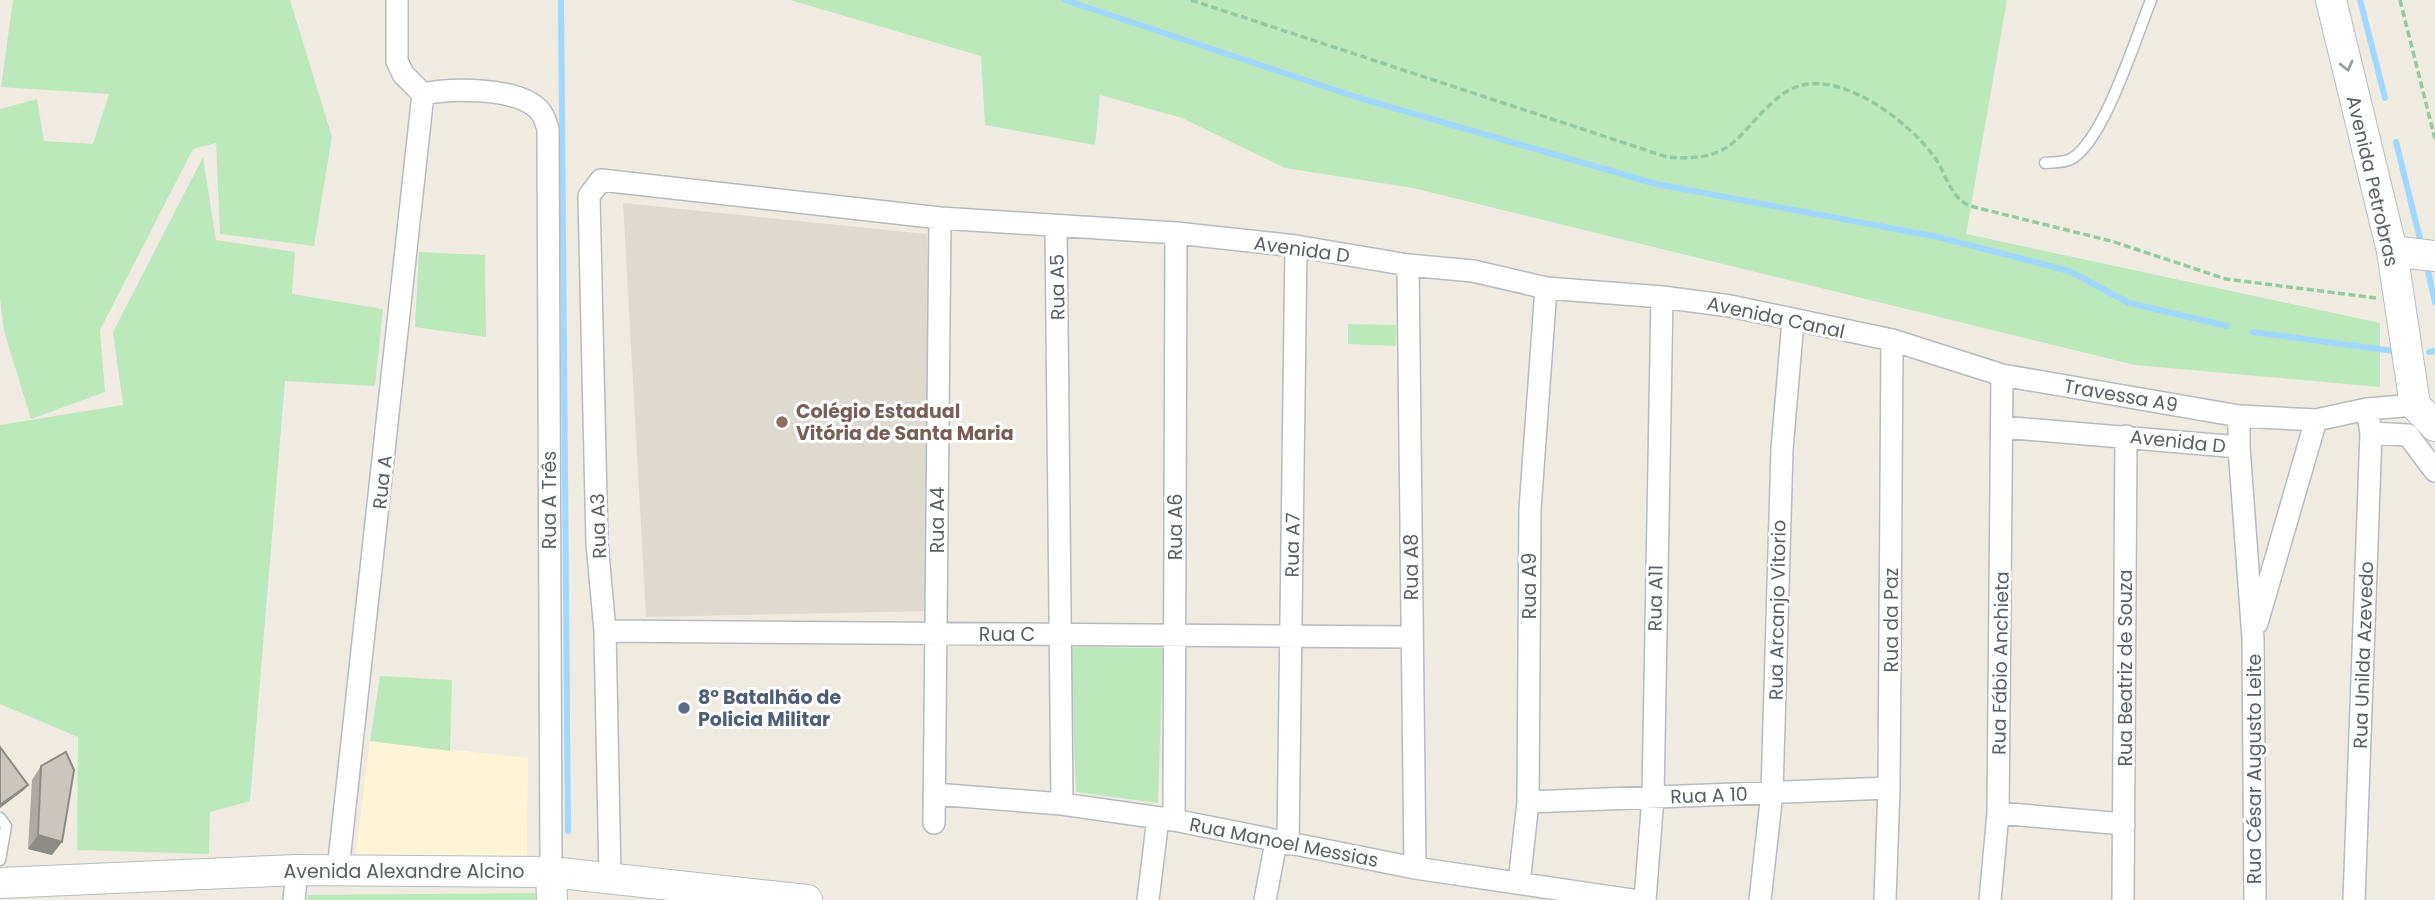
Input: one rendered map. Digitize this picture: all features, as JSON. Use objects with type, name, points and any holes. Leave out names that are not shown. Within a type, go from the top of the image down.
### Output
[{"type":"street","points":[[397,0],[397,61],[403,74],[423,94]]},
{"type":"street","name":"Avenida Petrobras","points":[[2331,0],[2392,250],[2397,301],[2425,416]]},
{"type":"street","name":"Rua A Três","points":[[423,94],[469,89],[518,98],[541,112],[548,129],[551,886]]},
{"type":"street","name":"Rua A","points":[[338,870],[423,94]]},
{"type":"street","name":"Rua A5","points":[[601,180],[940,218],[1056,227],[1058,634],[1062,804]]},
{"type":"street","name":"Rua A3","points":[[601,180],[589,196],[597,543],[604,631],[610,876]]},
{"type":"street","name":"Rua A4","points":[[934,822],[940,218]]},
{"type":"street","name":"Avenida D","points":[[1056,227],[1176,233],[1296,246],[1408,265],[1474,271],[1545,288]]},
{"type":"street","name":"Rua A6","points":[[1147,900],[1166,819],[1175,635],[1176,233]]},
{"type":"street","name":"Rua A7","points":[[1265,900],[1282,843],[1291,636],[1296,246]]},
{"type":"street","points":[[2392,250],[2435,256]]},
{"type":"street","name":"Rua A8","points":[[1408,265],[1410,637],[1415,869]]},
{"type":"street","name":"Avenida Canal","points":[[1545,288],[1662,296],[1730,306],[1892,340],[2002,375]]},
{"type":"street","name":"Rua A9","points":[[1518,883],[1528,802],[1530,509],[1545,288]]},
{"type":"street","name":"Rua A11","points":[[1645,900],[1653,797],[1662,296]]},
{"type":"street","name":"Rua Arcanjo Vitorio","points":[[1760,900],[1772,793],[1782,449],[1793,321]]},
{"type":"street","name":"Rua da Paz","points":[[1885,900],[1889,788],[1892,340]]},
{"type":"street","points":[[2002,375],[2002,426]]},
{"type":"street","name":"Travessa A9","points":[[2002,375],[2239,416]]},
{"type":"street","name":"Avenida D","points":[[2002,426],[2239,447],[2239,416],[2316,419],[2367,409],[2425,416]]},
{"type":"street","name":"Rua Unilda Azevedo","points":[[2354,900],[2371,433],[2367,409]]},
{"type":"street","name":"Rua César Augusto Leite","points":[[2253,638],[2316,419]]},
{"type":"street","name":"Rua Fábio Anchieta","points":[[1990,900],[1998,813],[2002,426]]},
{"type":"street","points":[[2371,433],[2408,435],[2435,471]]},
{"type":"street","name":"Rua Beatriz de Souza","points":[[2123,900],[2126,436]]},
{"type":"street","name":"Rua César Augusto Leite","points":[[2239,447],[2253,638],[2255,900]]},
{"type":"street","name":"Rua C","points":[[604,631],[1410,637]]},
{"type":"street","name":"Rua A 10","points":[[1528,802],[1889,788]]},
{"type":"street","name":"Rua Manoel Messias","points":[[934,794],[1062,804],[1166,819],[1415,869],[1632,900]]},
{"type":"street","points":[[1998,813],[2124,824]]},
{"type":"street","points":[[295,900],[298,870]]},
{"type":"street","name":"Avenida Alexandre Alcino","points":[[0,883],[338,870],[551,886],[610,876],[807,900]]},
{"type":"lane","points":[[2045,163],[2070,160],[2087,146],[2104,119],[2151,0]]},
{"type":"lane","points":[[0,818],[6,826],[0,860]]},
{"type":"path","points":[[1191,0],[1667,157],[1685,159],[1719,152],[1750,129],[1792,88],[1809,82],[1828,83],[1850,91],[1906,128],[1934,155],[1955,196],[1970,206],[2111,241],[2226,279],[2397,301]]},
{"type":"path","points":[[2400,0],[2435,139]]},
{"type":"shaded area","name":"Colégio Estadual Vitória de Santa Maria","points":[[623,203],[927,234],[930,611],[646,617]]},
{"type":"shaded area","points":[[370,741],[528,758],[527,860],[355,861]]},
{"type":"green space","points":[[13,0],[290,0],[332,137],[314,246],[220,234],[216,143],[193,149],[100,330],[105,392],[31,419],[4,331],[0,299],[0,109],[37,99],[44,141],[93,144],[109,94],[1,87]]},
{"type":"green space","points":[[790,0],[2007,0],[1966,234],[2380,323],[2380,387],[2135,365],[1413,188],[1285,168],[1182,118],[1100,95],[1095,145],[985,125],[981,56]]},
{"type":"green space","points":[[203,157],[216,240],[295,252],[292,294],[383,309],[375,386],[285,381],[250,801],[210,812],[209,854],[77,850],[78,737],[0,704],[0,425],[123,405],[113,332]]},
{"type":"green space","points":[[419,252],[485,255],[486,337],[415,327]]},
{"type":"green space","points":[[1348,324],[1396,325],[1396,346],[1348,344]]},
{"type":"green space","points":[[1070,647],[1163,648],[1158,803],[1076,792]]},
{"type":"green space","points":[[380,676],[452,680],[450,751],[370,741]]},
{"type":"green space","points":[[538,893],[538,900],[308,900],[308,895]]},
{"type":"building","points":[[0,747],[28,785],[0,805]]},
{"type":"building","points":[[66,752],[74,770],[62,842],[38,835],[41,766]]},
{"type":"waterway","points":[[561,0],[568,831]]},
{"type":"waterway","points":[[1065,0],[1356,97],[1656,184],[1938,237],[2069,271],[2129,303],[2227,326]]},
{"type":"waterway","points":[[2360,0],[2385,98]]},
{"type":"waterway","points":[[2396,142],[2421,243]]},
{"type":"waterway","points":[[2427,267],[2435,302]]},
{"type":"waterway","points":[[2252,332],[2394,351]]},
{"type":"waterway","points":[[2429,352],[2435,351]]},
{"type":"place","name":"Colégio Estadual Vitória de Santa Maria","points":[[782,422]]},
{"type":"place","name":"8º Batalhão de Policia Militar","points":[[684,708]]}]
